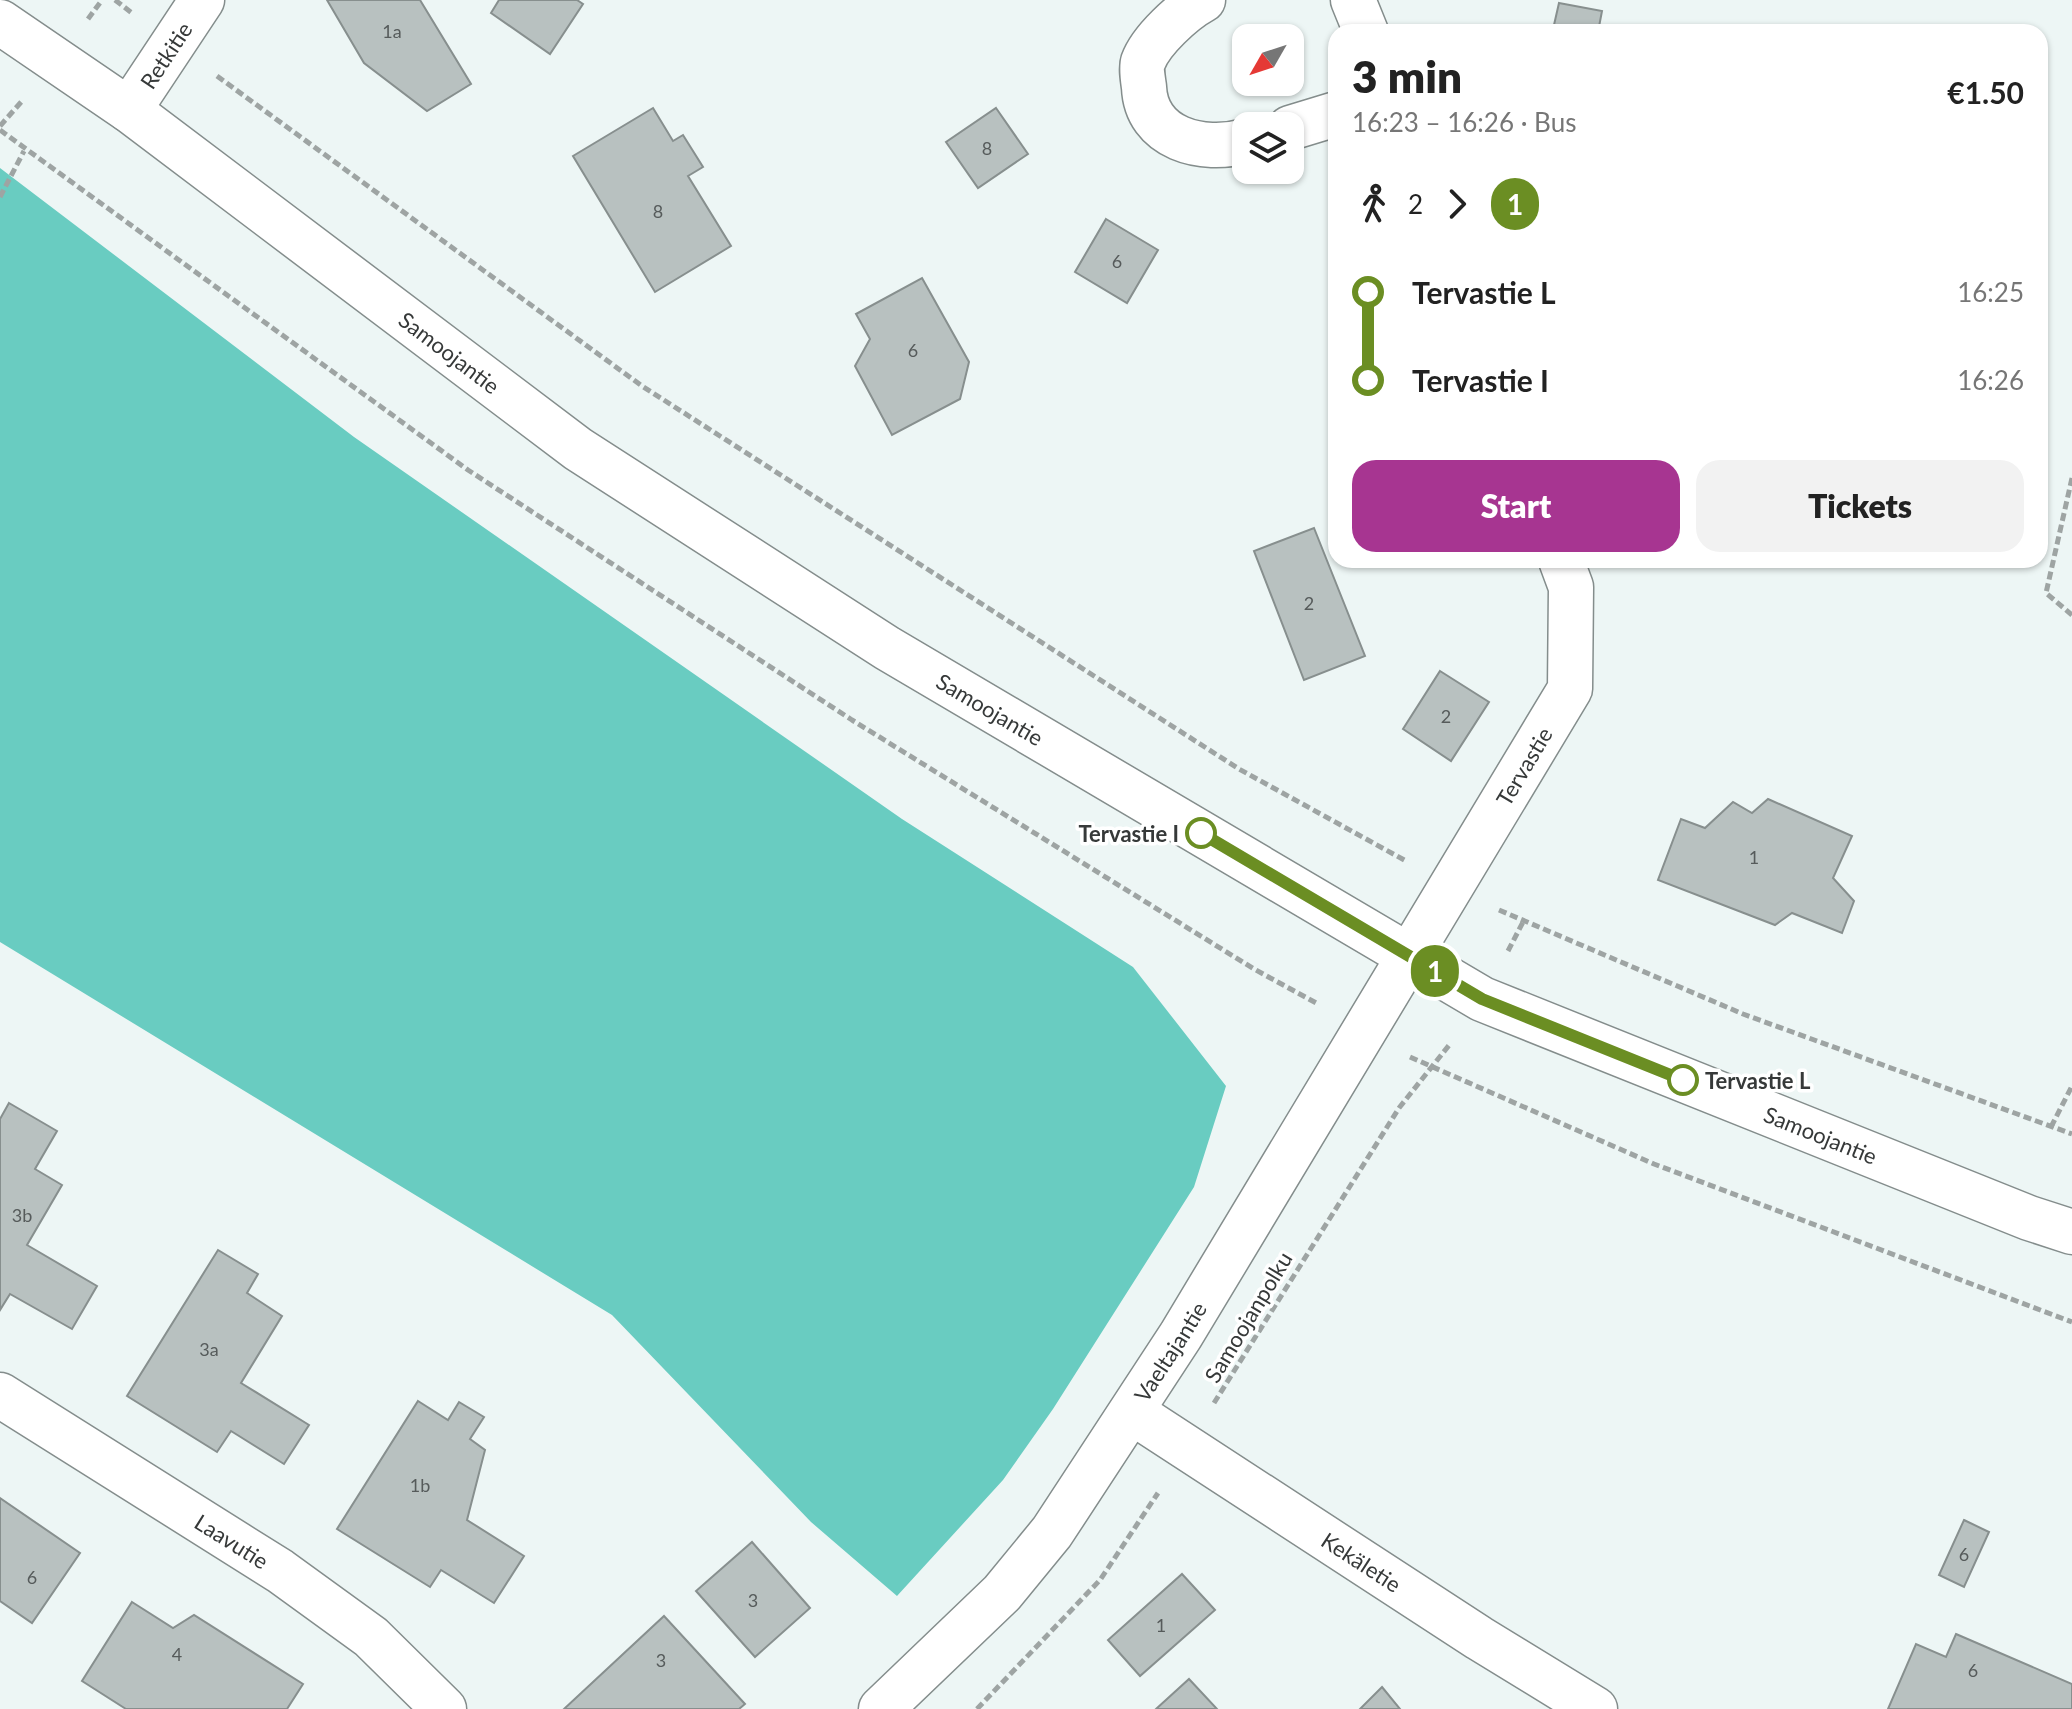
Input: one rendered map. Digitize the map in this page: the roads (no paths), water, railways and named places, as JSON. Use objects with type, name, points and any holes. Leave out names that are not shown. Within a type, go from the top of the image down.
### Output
[{"type":"street","name":"Retkitie","points":[[129,110],[202,0]]},
{"type":"street","points":[[1203,0],[1180,13],[1143,63],[1144,108],[1170,137],[1232,145]]},
{"type":"street","points":[[1353,0],[1363,24]]},
{"type":"street","name":"Samoojantie","points":[[0,22],[129,110],[578,449],[887,648],[1482,999],[2029,1218],[2072,1232]]},
{"type":"street","points":[[1304,124],[1328,116]]},
{"type":"street","name":"Tervastie","points":[[1410,956],[1570,689],[1571,587],[1564,568]]},
{"type":"street","name":"Vaeltajantie","points":[[881,1709],[1002,1593],[1052,1532],[1132,1412],[1410,956]]},
{"type":"street","name":"Laavutie","points":[[0,1395],[280,1571],[371,1637],[444,1709]]},
{"type":"street","name":"Kekäletie","points":[[1132,1412],[1595,1709]]},
{"type":"place","name":"Tervastie I","points":[[1201,833]]},
{"type":"place","name":"Tervastie L","points":[[1683,1080]]}]
